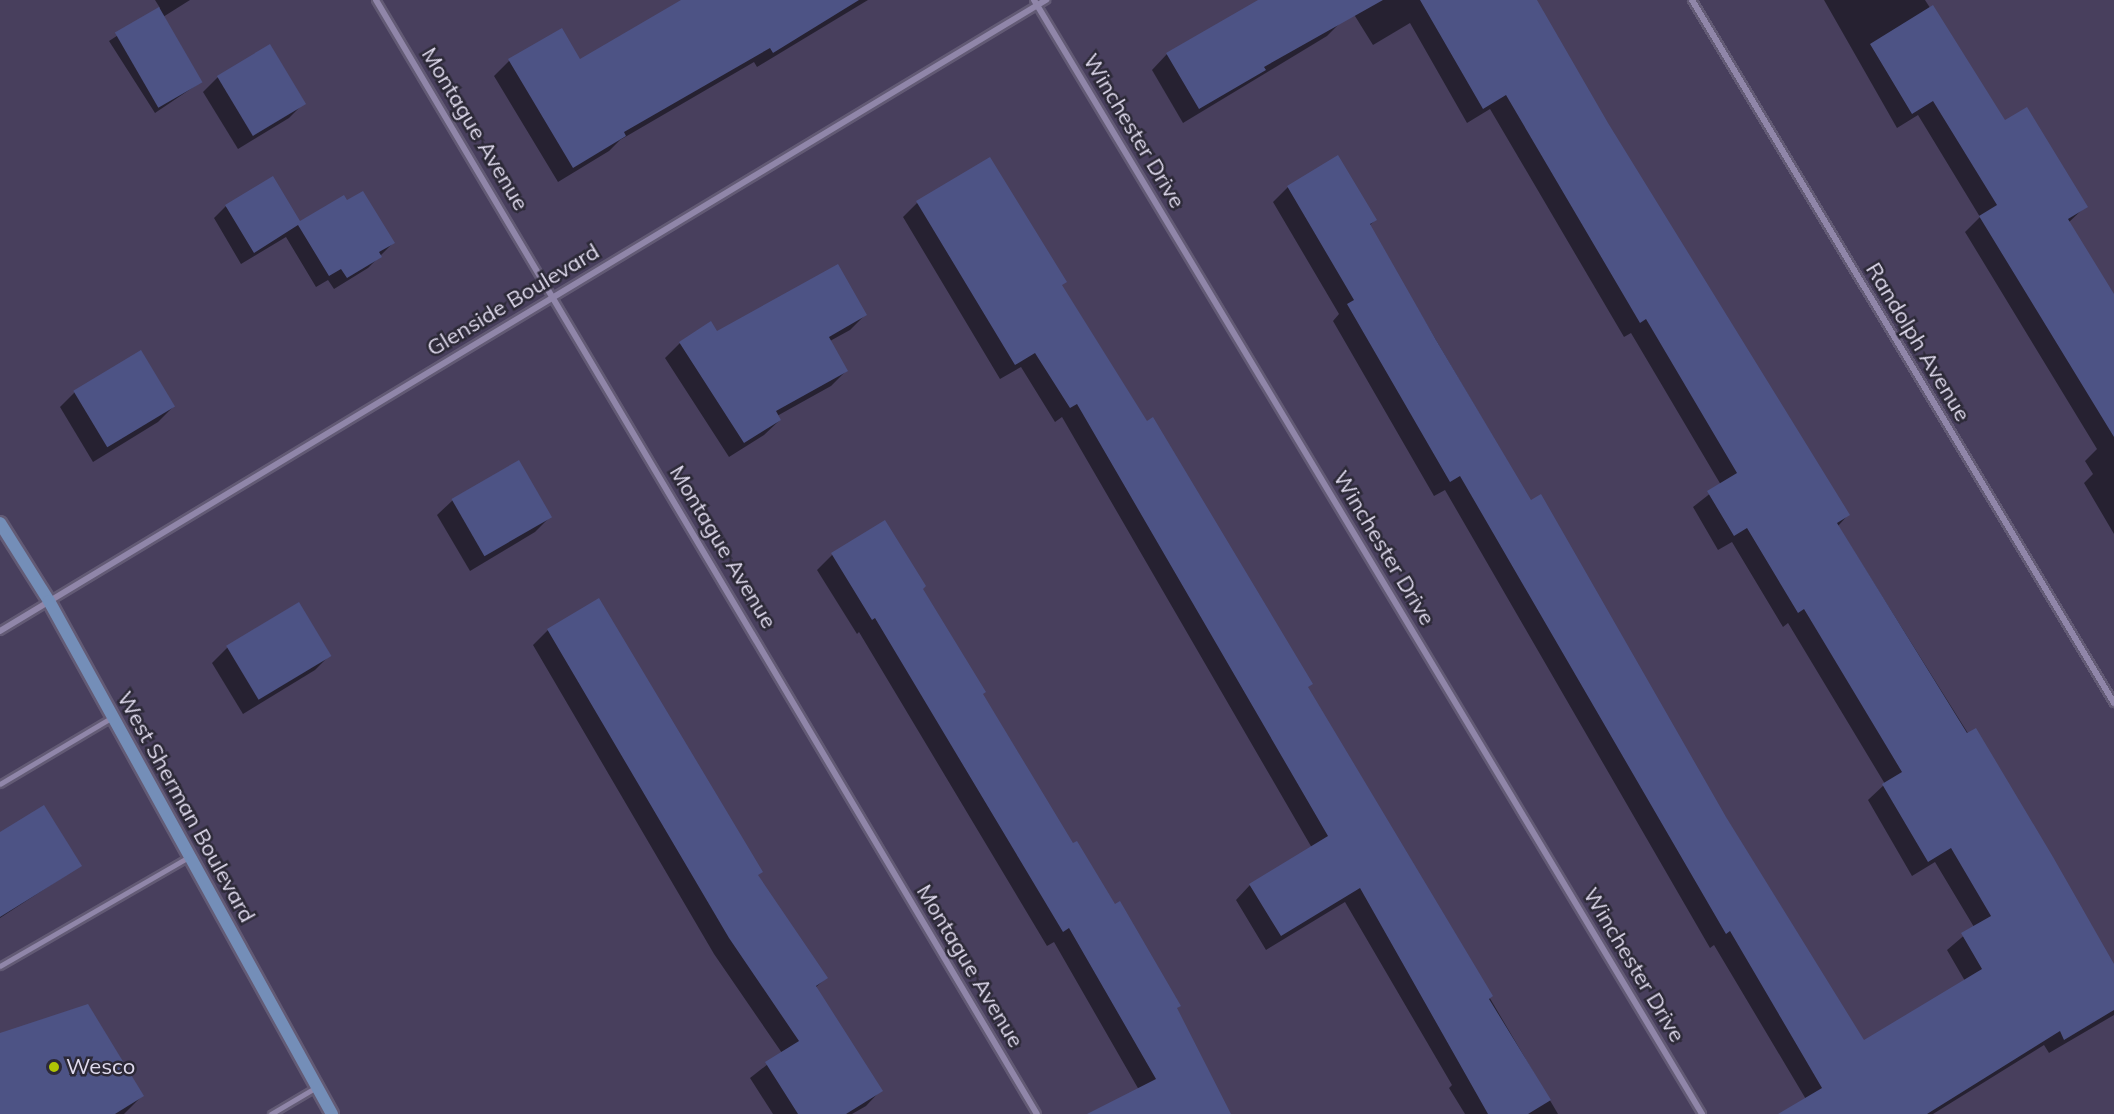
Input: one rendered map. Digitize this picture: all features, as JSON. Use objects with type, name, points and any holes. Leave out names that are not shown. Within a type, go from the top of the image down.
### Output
[{"type":"main road","name":"West Sherman Boulevard","points":[[0,523],[49,601],[332,1114]]},
{"type":"street","name":"Montague Avenue","points":[[376,0],[1036,1114]]},
{"type":"street","name":"Glenside Boulevard","points":[[0,631],[1036,2],[1046,0]]},
{"type":"street","name":"Randolph Avenue","points":[[1692,0],[2114,703]]},
{"type":"street","name":"Winchester Drive","points":[[1036,2],[1702,1114]]},
{"type":"lane","points":[[0,784],[112,717]]},
{"type":"lane","points":[[0,966],[189,857]]},
{"type":"lane","points":[[271,1114],[316,1087]]},
{"type":"building","points":[[681,0],[859,0],[773,53],[770,48],[624,132],[626,136],[573,168],[508,59],[562,28],[580,59]]},
{"type":"building","points":[[1258,0],[1383,0],[1264,67],[1266,70],[1199,109],[1166,53]]},
{"type":"building","points":[[1420,0],[1537,0],[1608,123],[1850,515],[1837,523],[1967,733],[1976,728],[2053,857],[2114,964],[2114,1010],[2064,1040],[2060,1031],[1927,1114],[1778,1114],[1822,1088],[1730,931],[1726,934],[1460,476],[1450,482],[1347,304],[1354,300],[1287,186],[1338,155],[1377,220],[1370,224],[1531,500],[1541,494],[1726,817],[1864,1040],[1982,969],[1961,933],[1991,916],[1951,848],[1928,862],[1882,784],[1902,772],[1804,609],[1798,613],[1747,528],[1734,536],[1707,491],[1737,473],[1646,319],[1640,323],[1506,95],[1483,109]]},
{"type":"building","points":[[1933,5],[2005,120],[2027,107],[2088,207],[2068,219],[2114,294],[2114,437],[1979,216],[1997,205],[1933,101],[1912,114],[1870,44]]},
{"type":"building","points":[[159,7],[202,82],[158,108],[115,32]]},
{"type":"building","points":[[270,44],[306,104],[253,136],[217,76]]},
{"type":"building","points":[[990,157],[1067,282],[1062,285],[1147,421],[1153,417],[1313,684],[1308,687],[1493,996],[1489,999],[1551,1100],[1528,1114],[1488,1114],[1360,888],[1281,936],[1249,884],[1328,836],[1077,404],[1070,408],[1035,353],[1015,365],[916,201]]},
{"type":"building","points":[[273,176],[300,221],[344,195],[347,200],[363,191],[395,243],[379,252],[382,257],[347,278],[341,269],[329,276],[298,225],[254,253],[225,205]]},
{"type":"building","points":[[838,264],[867,315],[829,337],[848,371],[776,411],[781,420],[744,443],[679,342],[711,321],[717,331]]},
{"type":"building","points":[[141,350],[175,407],[107,447],[73,391]]},
{"type":"building","points":[[519,460],[552,517],[484,556],[451,499]]},
{"type":"building","points":[[885,520],[926,586],[923,589],[986,692],[983,694],[1073,843],[1077,841],[1115,904],[1120,901],[1181,1006],[1177,1008],[1231,1114],[1087,1114],[1156,1079],[1069,928],[1063,932],[875,618],[872,620],[831,553]]},
{"type":"building","points":[[599,598],[763,872],[758,875],[828,978],[816,986],[883,1091],[846,1114],[798,1114],[765,1062],[799,1041],[729,938],[547,629]]},
{"type":"building","points":[[299,602],[331,656],[259,700],[226,646]]},
{"type":"building","points":[[44,805],[82,866],[0,917],[0,832]]},
{"type":"building","points":[[88,1004],[144,1096],[115,1114],[0,1114],[0,1033]]},
{"type":"place","name":"Wesco","points":[[54,1067]]}]
